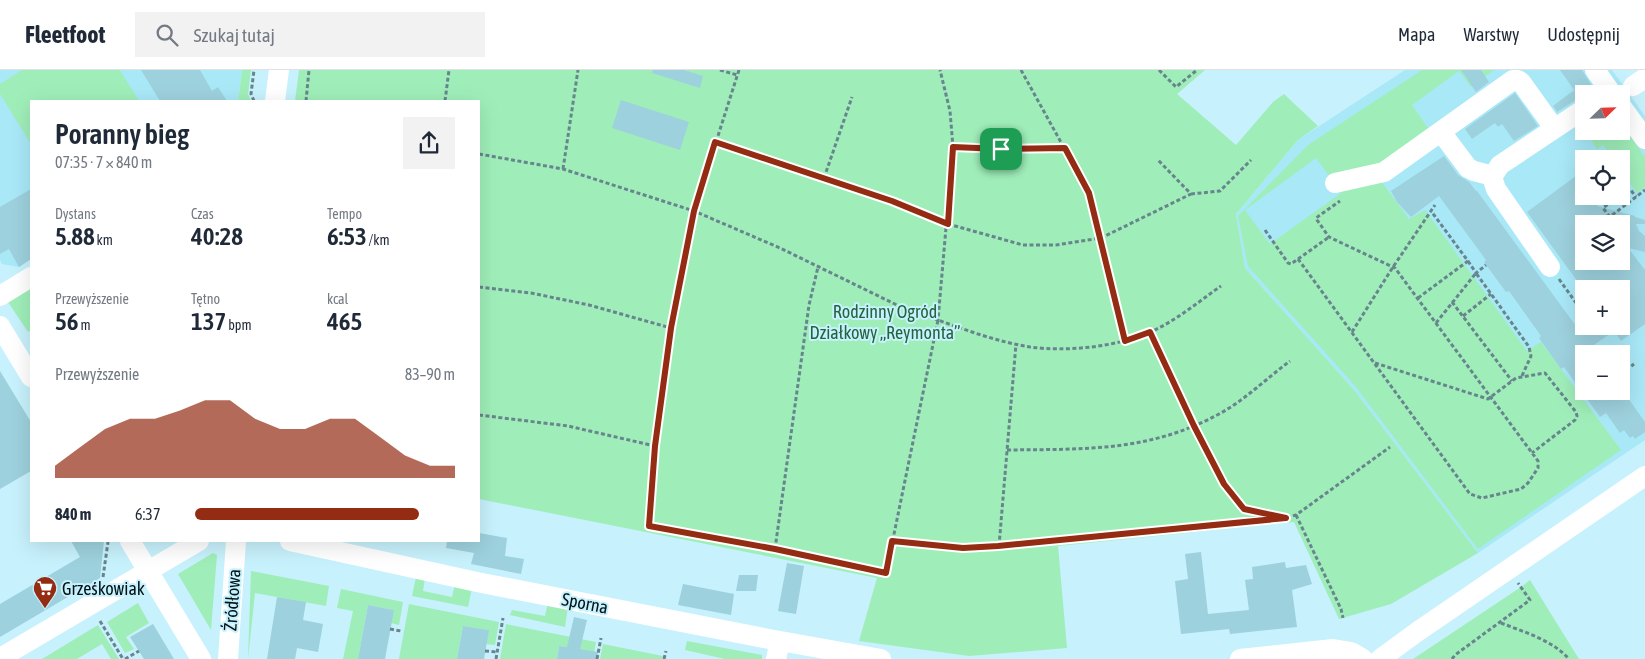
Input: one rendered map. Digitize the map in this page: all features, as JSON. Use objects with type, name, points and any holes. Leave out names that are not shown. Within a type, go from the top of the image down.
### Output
[{"type":"street","points":[[275,100],[279,70]]},
{"type":"street","points":[[1595,70],[1605,85]]},
{"type":"street","points":[[1340,190],[1384,172],[1515,79],[1521,82],[1554,128]]},
{"type":"street","points":[[1553,272],[1496,189],[1493,184],[1493,176],[1500,165],[1575,114]]},
{"type":"street","points":[[1630,119],[1645,139]]},
{"type":"street","points":[[1441,132],[1468,168],[1493,176]]},
{"type":"street","points":[[0,296],[30,278]]},
{"type":"street","points":[[0,326],[30,373]]},
{"type":"street","points":[[1380,659],[1645,476]]},
{"type":"street","points":[[131,542],[201,659]]},
{"type":"street","points":[[0,658],[197,542]]},
{"type":"street","name":"Źródłowa","points":[[228,659],[236,542]]},
{"type":"street","name":"Sporna","points":[[294,542],[778,650],[880,659]]},
{"type":"street","points":[[1240,659],[1333,649],[1351,652],[1363,659]]},
{"type":"path","points":[[254,70],[251,94],[254,100]]},
{"type":"path","points":[[306,100],[309,70]]},
{"type":"path","points":[[445,100],[449,70]]},
{"type":"path","points":[[563,169],[578,70]]},
{"type":"path","points":[[720,70],[737,75]]},
{"type":"path","points":[[738,70],[694,211],[671,328],[655,446],[649,526],[775,549],[886,573],[938,320],[948,224],[953,147],[950,110],[940,70]]},
{"type":"path","points":[[1022,70],[1089,193],[1125,341]]},
{"type":"path","points":[[1159,70],[1176,87],[1197,70]]},
{"type":"path","points":[[824,178],[852,97]]},
{"type":"path","points":[[715,142],[892,201],[948,224],[1023,245],[1056,245],[1101,238],[1191,194],[1220,191],[1251,160]]},
{"type":"path","points":[[953,147],[1001,149],[1065,148]]},
{"type":"path","points":[[480,154],[563,169],[694,211],[901,306],[976,334],[1031,347],[1093,346],[1125,341],[1150,332],[1174,319],[1220,286]]},
{"type":"path","points":[[1158,160],[1191,194]]},
{"type":"path","points":[[1630,188],[1636,197]]},
{"type":"path","points":[[1298,259],[1470,494],[1482,498],[1521,489],[1525,486],[1538,468],[1538,461],[1436,322],[1393,267],[1329,237],[1316,218],[1340,190]]},
{"type":"path","points":[[1630,202],[1645,190]]},
{"type":"path","points":[[1352,332],[1435,205]]},
{"type":"path","points":[[1607,205],[1603,208],[1608,218],[1625,205]]},
{"type":"path","points":[[1432,211],[1531,351],[1531,356],[1520,378]]},
{"type":"path","points":[[1265,230],[1288,263],[1291,264],[1329,237]]},
{"type":"path","points":[[1417,298],[1468,261]]},
{"type":"path","points":[[1436,322],[1476,273],[1486,265]]},
{"type":"path","points":[[775,549],[809,305],[818,267]]},
{"type":"path","points":[[1553,272],[1575,302]]},
{"type":"path","points":[[480,286],[530,293],[579,303],[671,328]]},
{"type":"path","points":[[1463,316],[1491,294]]},
{"type":"path","points":[[1452,302],[1513,381]]},
{"type":"path","points":[[1150,332],[1194,426],[1224,484],[1244,509],[1286,518]]},
{"type":"path","points":[[998,546],[1016,344]]},
{"type":"path","points":[[1007,450],[1087,449],[1130,445],[1166,437],[1221,413],[1290,361]]},
{"type":"path","points":[[1374,363],[1488,399],[1513,381],[1545,373],[1576,412],[1577,416],[1575,420],[1532,453]]},
{"type":"path","points":[[1630,367],[1634,364]]},
{"type":"path","points":[[480,415],[568,426],[655,446]]},
{"type":"path","points":[[892,541],[963,548],[998,546],[1286,518],[1296,515],[1390,447]]},
{"type":"path","points":[[1296,515],[1341,608],[1344,618]]},
{"type":"path","points":[[102,580],[108,542]]},
{"type":"path","points":[[1452,659],[1530,600],[1508,569]]},
{"type":"path","points":[[496,659],[503,618]]},
{"type":"path","points":[[100,621],[124,659],[139,651]]},
{"type":"path","points":[[1501,623],[1544,641],[1557,648],[1569,659]]},
{"type":"path","points":[[390,629],[401,631]]},
{"type":"path","points":[[597,659],[601,638]]},
{"type":"path","points":[[485,651],[497,652]]},
{"type":"path","points":[[664,659],[666,651]]},
{"type":"shaded area","points":[[0,70],[242,70],[238,100],[30,100],[30,260],[19,267],[2,264],[0,260]]},
{"type":"shaded area","points":[[1405,70],[1612,70],[1623,85],[1575,85],[1575,140],[1630,140],[1630,95],[1645,116],[1645,440],[1478,553],[1355,391],[1245,268],[1236,214],[1298,140]]},
{"type":"green space","points":[[22,70],[120,70],[138,100],[30,100],[30,142],[0,94],[0,84]]},
{"type":"green space","points":[[242,70],[251,70],[248,94],[251,100],[238,100]]},
{"type":"green space","name":"Rodzinny Ogród Działkowy „Reymonta”","points":[[299,70],[1205,70],[1177,94],[1236,145],[1273,102],[1284,94],[1318,126],[1298,140],[1236,214],[1245,268],[1355,391],[1478,553],[1391,604],[1339,619],[1294,522],[1058,546],[1067,648],[969,656],[859,641],[877,578],[480,499],[480,100],[295,100]]},
{"type":"green space","points":[[1422,70],[1494,70],[1471,87],[1459,71],[1412,105],[1430,131],[1378,168],[1332,180],[1316,158],[1245,210],[1270,244],[1341,193],[1338,187],[1381,181],[1409,219],[1425,210],[1527,351],[1541,342],[1575,388],[1575,400],[1584,400],[1621,450],[1478,549],[1356,387],[1248,266],[1238,216],[1308,145]]},
{"type":"green space","points":[[1630,136],[1645,157],[1645,187],[1637,193],[1630,183],[1630,150],[1607,150],[1603,145],[1597,149],[1591,140],[1630,140]]},
{"type":"green space","points":[[30,289],[30,331],[28,332],[8,302]]},
{"type":"green space","points":[[213,553],[217,555],[211,630],[178,574]]},
{"type":"green space","points":[[251,571],[329,586],[326,606],[255,593],[248,659]]},
{"type":"green space","points":[[416,577],[425,578],[423,591],[452,597],[455,584],[472,588],[468,607],[412,596]]},
{"type":"green space","points":[[1530,580],[1579,659],[1413,659],[1521,587]]},
{"type":"green space","points":[[341,589],[403,602],[399,625],[391,623],[394,610],[368,605],[358,659],[343,659],[353,611],[337,608]]},
{"type":"green space","points":[[548,602],[568,607],[565,627],[510,615],[512,610],[545,616]]},
{"type":"green space","points":[[138,603],[149,623],[126,637],[134,649],[125,653],[107,622]]},
{"type":"green space","points":[[409,604],[499,622],[495,645],[486,644],[488,630],[463,626],[457,659],[399,659]]},
{"type":"green space","points":[[506,624],[596,642],[593,659],[586,650],[559,646],[557,659],[500,659]]},
{"type":"green space","points":[[98,625],[119,659],[111,659],[102,644],[77,659],[42,659]]},
{"type":"green space","points":[[687,641],[762,655],[762,659],[725,659],[685,650]]},
{"type":"green space","points":[[603,644],[663,656],[662,659],[600,659]]},
{"type":"building","points":[[141,70],[200,70],[212,91],[218,87],[226,100],[159,100]]},
{"type":"building","points":[[653,70],[684,70],[703,76],[700,88],[652,73]]},
{"type":"building","points":[[1461,70],[1481,70],[1489,82],[1476,92]]},
{"type":"building","points":[[1560,70],[1582,70],[1591,85],[1575,85],[1575,100],[1557,112],[1553,106],[1574,90]]},
{"type":"building","points":[[1515,93],[1538,126],[1514,141],[1502,124],[1498,127],[1495,123],[1472,139],[1465,129]]},
{"type":"building","points":[[621,100],[689,122],[680,150],[612,128]]},
{"type":"building","points":[[1444,156],[1458,175],[1469,182],[1477,191],[1575,325],[1575,335],[1608,335],[1594,345],[1575,345],[1575,382],[1564,367],[1561,369],[1539,338],[1541,336],[1509,291],[1506,292],[1484,262],[1486,260],[1439,196],[1411,217],[1397,202],[1391,191]]},
{"type":"building","points":[[1575,177],[1575,205],[1598,205],[1597,206],[1635,216],[1645,220],[1645,224],[1636,224],[1639,231],[1645,236],[1645,252],[1630,248],[1630,215],[1575,215],[1575,270],[1630,270],[1630,251],[1645,270],[1645,324],[1630,335],[1630,280],[1576,280],[1527,212]]},
{"type":"building","points":[[30,190],[30,260],[19,267],[9,249],[0,254],[0,207]]},
{"type":"building","points":[[1617,335],[1629,335],[1621,341]]},
{"type":"building","points":[[0,371],[30,420],[30,472],[0,489]]},
{"type":"building","points":[[1588,400],[1629,400],[1645,422],[1645,432],[1635,439],[1633,436],[1630,438],[1624,430],[1620,433],[1606,413],[1600,417]]},
{"type":"building","points":[[480,533],[507,538],[505,556],[524,559],[521,574],[471,564],[474,553],[446,548],[447,542],[480,542]]},
{"type":"building","points":[[72,542],[104,542],[100,578],[0,637],[0,604],[80,557]]},
{"type":"building","points":[[1201,552],[1208,614],[1249,610],[1245,580],[1253,579],[1252,567],[1285,562],[1286,568],[1306,565],[1312,584],[1292,590],[1297,627],[1230,634],[1229,629],[1181,634],[1175,581],[1188,579],[1185,554]]},
{"type":"building","points":[[787,563],[804,566],[796,614],[778,611]]},
{"type":"building","points":[[739,575],[758,575],[756,591],[736,591]]},
{"type":"building","points":[[683,584],[734,594],[731,615],[678,605]]},
{"type":"building","points":[[277,597],[306,602],[303,620],[323,624],[318,652],[297,648],[295,659],[267,659]]},
{"type":"building","points":[[368,605],[394,610],[385,659],[358,659]]},
{"type":"building","points":[[574,617],[587,620],[580,649],[598,652],[597,659],[557,659],[559,646],[567,647]]},
{"type":"building","points":[[153,624],[174,659],[144,659],[130,637]]},
{"type":"building","points":[[463,626],[489,630],[484,659],[457,659]]},
{"type":"place","name":"Grześkowiak","points":[[45,609]]},
{"type":"route","points":[[715,142],[892,201],[948,224],[953,147],[1001,149],[1065,148],[1089,193],[1125,341],[1150,332],[1194,426],[1224,484],[1244,509],[1286,518],[998,546],[963,548],[892,541],[886,573],[775,549],[649,526],[655,446],[671,328],[694,211],[715,142]]}]
